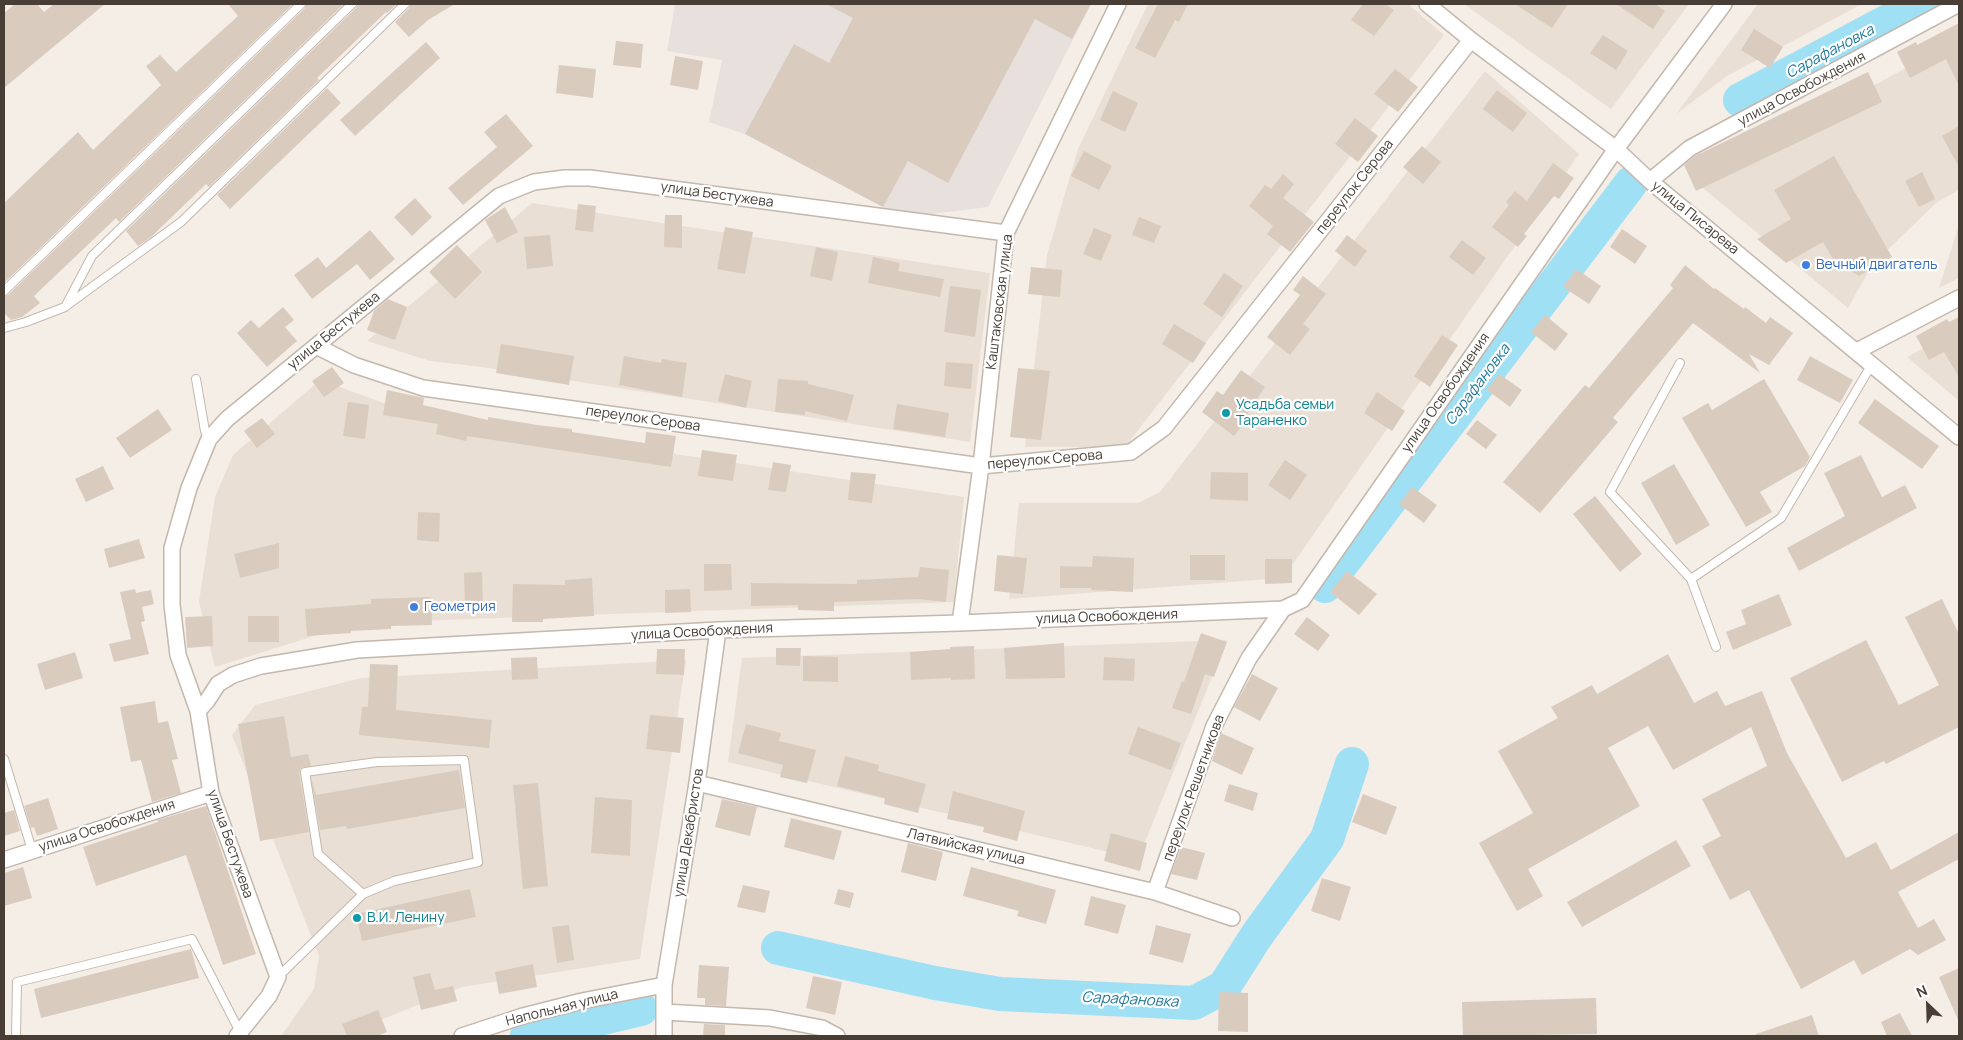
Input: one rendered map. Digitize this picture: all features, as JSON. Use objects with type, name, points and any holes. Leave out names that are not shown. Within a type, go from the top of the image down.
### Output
[{"type":"street","name":"Каштаковская улица","points":[[960,623],[981,466],[1006,233],[1118,4]]},
{"type":"street","name":"улица Писарева","points":[[1426,4],[1616,149],[1650,181],[1959,437]]},
{"type":"street","name":"улица Освобождения","points":[[198,711],[218,684],[233,674],[261,666],[357,650],[718,630],[960,623],[1282,609],[1302,600],[1616,149],[1724,4]]},
{"type":"street","name":"улица Освобождения","points":[[1650,181],[1690,148],[1959,4]]},
{"type":"street","name":"переулок Серова","points":[[316,346],[354,365],[423,388],[981,466],[1131,452],[1164,428],[1471,40]]},
{"type":"street","name":"улица Бестужева","points":[[278,977],[211,794],[198,711],[178,655],[172,605],[172,548],[189,488],[209,439],[228,419],[499,196],[534,182],[565,178],[590,178],[1006,233]]},
{"type":"street","points":[[1857,351],[1959,298]]},
{"type":"street","name":"переулок Решетникова","points":[[1155,892],[1214,726],[1249,658],[1282,609]]},
{"type":"street","name":"улица Декабристов","points":[[664,1036],[664,985],[698,783],[718,630]]},
{"type":"street","name":"Латвийская улица","points":[[698,783],[1155,892],[1232,918]]},
{"type":"street","name":"улица Освобождения","points":[[4,860],[211,794]]},
{"type":"street","points":[[238,1034],[270,996],[278,977]]},
{"type":"street","name":"Напольная улица","points":[[462,1036],[523,1016],[582,1000],[664,985]]},
{"type":"street","points":[[664,1012],[770,1018],[822,1028],[838,1036]]},
{"type":"lane","points":[[4,291],[301,4]]},
{"type":"lane","points":[[65,307],[92,256],[352,4]]},
{"type":"lane","points":[[4,328],[65,307],[181,222],[405,4]]},
{"type":"lane","points":[[1680,363],[1610,492],[1691,579],[1716,647]]},
{"type":"lane","points":[[1691,579],[1781,518],[1872,364]]},
{"type":"lane","points":[[196,379],[204,430],[209,439]]},
{"type":"lane","points":[[4,759],[32,850]]},
{"type":"lane","points":[[278,977],[363,894],[394,881],[478,862],[464,760],[378,762],[305,772],[318,854],[363,894]]},
{"type":"lane","points":[[16,1036],[17,982],[192,939],[238,1034]]},
{"type":"shaded area","points":[[675,4],[1091,4],[988,207],[907,217],[883,207],[745,134],[709,122],[722,60],[667,51]]},
{"type":"shaded area","points":[[1148,4],[1408,4],[1444,35],[1125,447],[1025,447],[1047,255],[1078,149]]},
{"type":"shaded area","points":[[1464,4],[1689,4],[1611,109]]},
{"type":"shaded area","points":[[1758,4],[1862,4],[1727,76],[1676,114]]},
{"type":"shaded area","points":[[1959,38],[1959,190],[1936,203],[1872,265],[1848,308],[1698,184]]},
{"type":"shaded area","points":[[1485,71],[1579,154],[1283,578],[1009,599],[1019,503],[1138,503],[1160,492]]},
{"type":"shaded area","points":[[532,203],[990,273],[970,442],[482,367],[430,361],[367,341]]},
{"type":"shaded area","points":[[1959,225],[1959,278],[1939,288]]},
{"type":"shaded area","points":[[1959,329],[1959,401],[1907,357]]},
{"type":"shaded area","points":[[320,380],[420,416],[964,497],[954,602],[356,623],[215,667],[199,602],[215,497],[233,455]]},
{"type":"shaded area","points":[[1227,640],[1138,859],[728,762],[742,658]]},
{"type":"shaded area","points":[[686,660],[640,959],[462,987],[341,1036],[281,1036],[314,989],[319,956],[232,735],[255,705],[361,678]]},
{"type":"building","points":[[15,4],[37,4],[44,12],[54,4],[105,4],[4,88],[4,13]]},
{"type":"building","points":[[228,4],[293,4],[4,283],[4,203],[78,132],[93,150],[161,85],[146,66],[160,55],[176,72],[238,16]]},
{"type":"building","points":[[306,4],[344,4],[119,222],[116,218],[34,296],[40,303],[22,317],[11,320],[4,313],[4,296],[8,295],[305,8]]},
{"type":"building","points":[[358,4],[397,4],[386,12],[317,78],[319,80],[209,187],[206,184],[150,238],[138,246],[126,231]]},
{"type":"building","points":[[410,4],[455,4],[428,20],[409,37],[395,22],[409,8]]},
{"type":"building","points":[[826,4],[1091,4],[1072,39],[1035,19],[948,183],[908,161],[883,207],[745,134],[794,44],[829,63],[853,18]]},
{"type":"building","points":[[1158,4],[1188,4],[1179,22],[1175,20],[1155,58],[1135,48]]},
{"type":"building","points":[[1363,4],[1385,4],[1394,10],[1374,36],[1351,20]]},
{"type":"building","points":[[1515,4],[1568,4],[1552,28]]},
{"type":"building","points":[[1616,4],[1655,4],[1665,11],[1653,29]]},
{"type":"building","points":[[1959,23],[1959,86],[1946,59],[1910,78],[1897,52],[1916,42],[1917,45]]},
{"type":"building","points":[[1754,29],[1783,47],[1770,68],[1741,50]]},
{"type":"building","points":[[1603,35],[1628,51],[1616,70],[1590,53]]},
{"type":"building","points":[[616,41],[643,44],[641,68],[613,65]]},
{"type":"building","points":[[426,42],[440,58],[355,136],[340,120]]},
{"type":"building","points":[[675,56],[703,61],[698,90],[670,85]]},
{"type":"building","points":[[559,65],[596,69],[593,98],[556,93]]},
{"type":"building","points":[[1395,69],[1418,87],[1398,112],[1374,94]]},
{"type":"building","points":[[1868,72],[1882,102],[1696,191],[1684,165],[1695,156]]},
{"type":"building","points":[[327,88],[341,103],[230,209],[217,195]]},
{"type":"building","points":[[1497,90],[1527,113],[1513,132],[1483,109]]},
{"type":"building","points":[[1113,91],[1138,103],[1125,132],[1100,120]]},
{"type":"building","points":[[506,114],[533,146],[463,205],[448,188],[497,147],[484,132]]},
{"type":"building","points":[[1355,118],[1378,136],[1358,162],[1335,144]]},
{"type":"building","points":[[1959,126],[1959,167],[1942,136]]},
{"type":"building","points":[[1422,146],[1441,162],[1423,184],[1403,167]]},
{"type":"building","points":[[1084,151],[1112,166],[1099,190],[1071,176]]},
{"type":"building","points":[[1834,156],[1892,257],[1859,276],[1843,266],[1840,271],[1823,242],[1786,263],[1757,239],[1791,219],[1774,190]]},
{"type":"building","points":[[1553,163],[1574,178],[1559,199],[1554,196],[1524,234],[1527,236],[1518,247],[1492,227],[1509,205],[1506,202],[1515,191],[1527,201]]},
{"type":"building","points":[[1922,172],[1935,199],[1919,207],[1905,181]]},
{"type":"building","points":[[1283,174],[1294,184],[1283,198],[1314,222],[1290,252],[1267,234],[1273,226],[1249,206],[1265,185],[1271,189]]},
{"type":"building","points":[[415,198],[432,217],[412,236],[394,217]]},
{"type":"building","points":[[578,204],[596,206],[593,232],[575,230]]},
{"type":"building","points":[[505,207],[518,232],[497,243],[485,220]]},
{"type":"building","points":[[665,215],[682,215],[682,248],[664,247]]},
{"type":"building","points":[[1139,217],[1161,226],[1154,243],[1132,235]]},
{"type":"building","points":[[725,227],[753,232],[745,274],[717,269]]},
{"type":"building","points":[[1094,228],[1112,235],[1101,261],[1083,254]]},
{"type":"building","points":[[1622,229],[1647,246],[1635,264],[1610,247]]},
{"type":"building","points":[[370,230],[395,259],[370,280],[357,264],[312,299],[294,275],[318,257],[326,268]]},
{"type":"building","points":[[550,235],[553,266],[527,269],[524,237]]},
{"type":"building","points":[[1347,235],[1367,251],[1355,267],[1335,251]]},
{"type":"building","points":[[1462,240],[1486,258],[1473,275],[1449,257]]},
{"type":"building","points":[[457,245],[482,272],[455,299],[429,272]]},
{"type":"building","points":[[816,247],[838,252],[832,281],[810,276]]},
{"type":"building","points":[[873,257],[900,263],[898,271],[944,279],[940,297],[868,283]]},
{"type":"building","points":[[1685,265],[1714,289],[1744,309],[1745,307],[1766,323],[1770,317],[1793,333],[1769,365],[1749,354],[1760,373],[1693,323],[1613,418],[1618,422],[1540,513],[1503,482],[1585,385],[1589,388],[1673,288],[1670,285]]},
{"type":"building","points":[[1031,267],[1062,270],[1060,297],[1028,294]]},
{"type":"building","points":[[1576,269],[1601,286],[1589,304],[1563,287]]},
{"type":"building","points":[[1224,273],[1243,286],[1222,317],[1203,304]]},
{"type":"building","points":[[1303,276],[1326,294],[1303,324],[1310,329],[1290,355],[1267,337],[1300,295],[1293,290]]},
{"type":"building","points":[[950,286],[981,290],[975,337],[944,332]]},
{"type":"building","points":[[388,299],[407,307],[395,340],[367,330],[374,311]]},
{"type":"building","points":[[283,307],[294,320],[285,327],[297,341],[267,367],[237,333],[251,320],[259,328]]},
{"type":"building","points":[[1545,315],[1568,334],[1555,351],[1531,332]]},
{"type":"building","points":[[1959,317],[1959,377],[1944,352],[1929,360],[1916,336],[1947,319],[1949,322]]},
{"type":"building","points":[[1174,324],[1206,343],[1193,363],[1162,344]]},
{"type":"building","points":[[1442,335],[1458,345],[1430,387],[1414,376]]},
{"type":"building","points":[[501,344],[574,356],[569,385],[496,373]]},
{"type":"building","points":[[624,356],[661,363],[662,359],[687,363],[682,397],[619,385]]},
{"type":"building","points":[[1810,356],[1853,380],[1840,403],[1797,380]]},
{"type":"building","points":[[946,362],[973,364],[971,389],[944,386]]},
{"type":"building","points":[[332,367],[344,383],[324,397],[312,381]]},
{"type":"building","points":[[1018,368],[1050,371],[1041,440],[1010,437]]},
{"type":"building","points":[[1241,370],[1265,387],[1247,413],[1250,415],[1234,436],[1202,412],[1217,391],[1223,395]]},
{"type":"building","points":[[725,374],[752,381],[746,408],[718,401]]},
{"type":"building","points":[[1499,374],[1522,390],[1510,407],[1487,390]]},
{"type":"building","points":[[778,379],[808,381],[808,384],[854,395],[847,421],[805,411],[805,415],[775,412]]},
{"type":"building","points":[[1764,379],[1810,457],[1805,466],[1760,492],[1772,512],[1746,527],[1682,418],[1708,403],[1712,410]]},
{"type":"building","points":[[387,390],[424,398],[423,405],[488,420],[488,417],[572,429],[572,432],[645,443],[646,432],[676,436],[671,467],[467,436],[466,441],[436,434],[438,424],[383,415]]},
{"type":"building","points":[[1377,392],[1405,411],[1392,431],[1364,413]]},
{"type":"building","points":[[1875,399],[1939,446],[1922,469],[1858,423]]},
{"type":"building","points":[[348,402],[369,405],[365,439],[343,436]]},
{"type":"building","points":[[897,404],[949,413],[945,437],[893,429]]},
{"type":"building","points":[[158,409],[172,430],[130,458],[116,438]]},
{"type":"building","points":[[262,418],[275,434],[257,448],[244,431]]},
{"type":"building","points":[[1477,420],[1497,435],[1486,449],[1466,434]]},
{"type":"building","points":[[702,450],[737,455],[733,481],[698,476]]},
{"type":"building","points":[[1861,455],[1882,497],[1905,485],[1917,508],[1799,571],[1787,548],[1845,516],[1824,473]]},
{"type":"building","points":[[1285,460],[1307,475],[1290,500],[1268,485]]},
{"type":"building","points":[[773,462],[791,465],[786,492],[768,490]]},
{"type":"building","points":[[1674,464],[1710,525],[1676,545],[1641,483]]},
{"type":"building","points":[[103,466],[114,489],[86,502],[75,479]]},
{"type":"building","points":[[851,472],[876,474],[872,503],[848,500]]},
{"type":"building","points":[[1211,472],[1248,473],[1248,501],[1210,499]]},
{"type":"building","points":[[1412,487],[1437,505],[1424,523],[1399,504]]},
{"type":"building","points":[[1595,496],[1642,554],[1620,572],[1573,514]]},
{"type":"building","points":[[418,512],[440,513],[439,542],[417,540]]},
{"type":"building","points":[[139,539],[145,558],[109,568],[104,549]]},
{"type":"building","points":[[279,543],[279,568],[240,578],[234,554]]},
{"type":"building","points":[[997,555],[1027,558],[1023,594],[994,591]]},
{"type":"building","points":[[1190,555],[1225,555],[1225,580],[1190,580]]},
{"type":"building","points":[[1093,556],[1134,558],[1133,592],[1091,590],[1092,588],[1060,588],[1060,566],[1092,567]]},
{"type":"building","points":[[1265,559],[1292,559],[1292,583],[1265,584]]},
{"type":"building","points":[[704,564],[731,564],[732,590],[704,591]]},
{"type":"building","points":[[920,567],[949,570],[946,602],[918,599],[834,602],[834,611],[798,610],[798,605],[751,606],[751,583],[857,584],[857,580],[918,577]]},
{"type":"building","points":[[1347,571],[1377,594],[1359,615],[1330,592]]},
{"type":"building","points":[[482,572],[483,603],[465,604],[464,573]]},
{"type":"building","points":[[592,578],[594,616],[543,619],[543,622],[512,622],[513,584],[565,585],[565,580]]},
{"type":"building","points":[[135,589],[136,593],[151,590],[154,604],[142,607],[145,621],[141,622],[149,654],[114,662],[109,644],[131,639],[120,592]]},
{"type":"building","points":[[690,589],[691,612],[665,613],[665,590]]},
{"type":"building","points":[[1779,594],[1792,625],[1733,650],[1726,632],[1746,624],[1741,610]]},
{"type":"building","points":[[431,597],[432,625],[391,626],[391,629],[307,636],[305,609],[371,604],[371,599]]},
{"type":"building","points":[[1942,599],[1959,634],[1959,727],[1886,764],[1884,761],[1842,782],[1790,678],[1866,640],[1899,705],[1939,685],[1905,617]]},
{"type":"building","points":[[212,616],[213,646],[187,648],[185,617]]},
{"type":"building","points":[[248,616],[279,616],[279,642],[248,642]]},
{"type":"building","points":[[1307,617],[1330,635],[1318,651],[1294,634]]},
{"type":"building","points":[[1201,633],[1227,642],[1214,677],[1205,674],[1191,714],[1172,708],[1182,681],[1184,682]]},
{"type":"building","points":[[1064,643],[1065,678],[1006,679],[1004,648]]},
{"type":"building","points":[[974,646],[975,679],[911,680],[910,652]]},
{"type":"building","points":[[776,648],[801,648],[800,666],[776,665]]},
{"type":"building","points":[[657,649],[685,649],[684,675],[656,674]]},
{"type":"building","points":[[75,652],[83,678],[45,690],[37,664]]},
{"type":"building","points":[[1668,654],[1694,703],[1717,691],[1725,706],[1762,691],[1787,753],[1846,858],[1876,842],[1891,870],[1959,832],[1959,859],[1898,892],[1918,928],[1934,919],[1946,940],[1918,955],[1910,949],[1862,975],[1854,960],[1801,989],[1749,890],[1730,900],[1702,846],[1721,836],[1702,799],[1767,766],[1751,727],[1673,770],[1648,726],[1608,748],[1640,806],[1528,869],[1543,896],[1517,911],[1479,843],[1533,813],[1498,751],[1558,718],[1551,707],[1592,685],[1597,694]]},
{"type":"building","points":[[803,656],[838,657],[838,682],[803,681]]},
{"type":"building","points":[[537,657],[538,679],[512,680],[511,658]]},
{"type":"building","points":[[1104,657],[1135,659],[1134,681],[1103,680]]},
{"type":"building","points":[[370,664],[398,665],[396,710],[492,720],[489,748],[359,735],[362,707],[368,707]]},
{"type":"building","points":[[1252,674],[1278,688],[1260,721],[1234,707]]},
{"type":"building","points":[[155,701],[158,723],[168,721],[178,759],[172,760],[181,793],[152,802],[141,760],[131,762],[120,707]]},
{"type":"building","points":[[650,715],[684,718],[680,753],[646,749]]},
{"type":"building","points":[[284,716],[291,757],[308,754],[311,766],[302,767],[299,772],[309,832],[260,841],[238,724]]},
{"type":"building","points":[[746,724],[781,733],[779,741],[816,750],[807,783],[780,777],[783,765],[738,753]]},
{"type":"building","points":[[1138,727],[1181,743],[1171,770],[1128,754]]},
{"type":"building","points":[[1221,733],[1254,748],[1242,775],[1212,761]]},
{"type":"building","points":[[845,756],[879,765],[878,771],[926,784],[918,813],[884,804],[885,798],[837,786]]},
{"type":"building","points":[[459,770],[465,808],[347,829],[346,826],[320,830],[311,777],[316,795]]},
{"type":"building","points":[[538,783],[548,886],[523,889],[513,785]]},
{"type":"building","points":[[1229,784],[1258,793],[1253,811],[1224,801]]},
{"type":"building","points":[[953,791],[1025,811],[1017,841],[983,832],[984,827],[947,819]]},
{"type":"building","points":[[1363,794],[1397,807],[1386,835],[1352,822]]},
{"type":"building","points":[[595,797],[632,800],[630,856],[591,853]]},
{"type":"building","points":[[48,798],[58,829],[37,836],[34,827],[31,828],[24,806]]},
{"type":"building","points":[[722,799],[757,807],[750,836],[715,827]]},
{"type":"building","points":[[206,806],[256,954],[223,965],[186,855],[96,886],[83,847],[158,822],[157,820]]},
{"type":"building","points":[[14,810],[20,831],[4,836],[4,813]]},
{"type":"building","points":[[791,818],[842,831],[834,860],[784,847]]},
{"type":"building","points":[[1111,833],[1147,843],[1140,871],[1104,861]]},
{"type":"building","points":[[1676,840],[1691,866],[1582,927],[1567,902]]},
{"type":"building","points":[[908,843],[943,852],[936,881],[901,872]]},
{"type":"building","points":[[1181,847],[1205,853],[1197,880],[1171,874]]},
{"type":"building","points":[[23,867],[32,898],[4,906],[4,873]]},
{"type":"building","points":[[971,867],[1056,890],[1046,924],[1017,916],[1019,911],[963,896]]},
{"type":"building","points":[[1322,878],[1351,887],[1340,921],[1311,911]]},
{"type":"building","points":[[743,885],[770,891],[765,913],[737,907]]},
{"type":"building","points":[[470,889],[476,917],[362,941],[356,914]]},
{"type":"building","points":[[838,889],[854,893],[850,908],[834,904]]},
{"type":"building","points":[[1091,896],[1126,905],[1118,934],[1084,925]]},
{"type":"building","points":[[569,925],[574,960],[557,963],[552,927]]},
{"type":"building","points":[[1156,925],[1191,934],[1183,963],[1149,954]]},
{"type":"building","points":[[191,949],[199,978],[41,1018],[34,989]]},
{"type":"building","points":[[533,964],[537,987],[499,994],[495,972]]},
{"type":"building","points":[[699,965],[729,967],[726,1006],[705,1005],[705,998],[697,998]]},
{"type":"building","points":[[1959,968],[1959,1022],[1939,977]]},
{"type":"building","points":[[430,973],[435,990],[453,986],[457,1001],[421,1010],[413,977]]},
{"type":"building","points":[[813,976],[842,982],[835,1015],[806,1008]]},
{"type":"building","points":[[1219,992],[1248,993],[1248,1032],[1218,1031]]},
{"type":"building","points":[[1596,998],[1597,1034],[1463,1036],[1462,1002]]},
{"type":"building","points":[[378,1010],[387,1032],[377,1036],[347,1036],[342,1024]]},
{"type":"building","points":[[1900,1013],[1912,1036],[1887,1036],[1881,1022]]},
{"type":"building","points":[[1812,1015],[1819,1036],[1757,1036],[1756,1034]]},
{"type":"building","points":[[704,1024],[725,1025],[725,1036],[703,1036]]},
{"type":"waterway","name":"Сарафановка","points":[[1740,100],[1920,4]]},
{"type":"waterway","name":"Сарафановка","points":[[1325,586],[1631,183]]},
{"type":"waterway","name":"Сарафановка","points":[[778,948],[935,983],[1000,994],[1194,1003],[1224,987],[1257,935],[1327,839],[1352,764]]},
{"type":"waterway","name":"Сарафановка","points":[[527,1036],[641,1009]]},
{"type":"place","name":"Вечный двигатель","points":[[1806,265]]},
{"type":"place","name":"Усадьба семьи Тараненко","points":[[1226,413]]},
{"type":"place","name":"Геометрия","points":[[414,607]]},
{"type":"place","name":"В.И. Ленину","points":[[357,918]]}]
